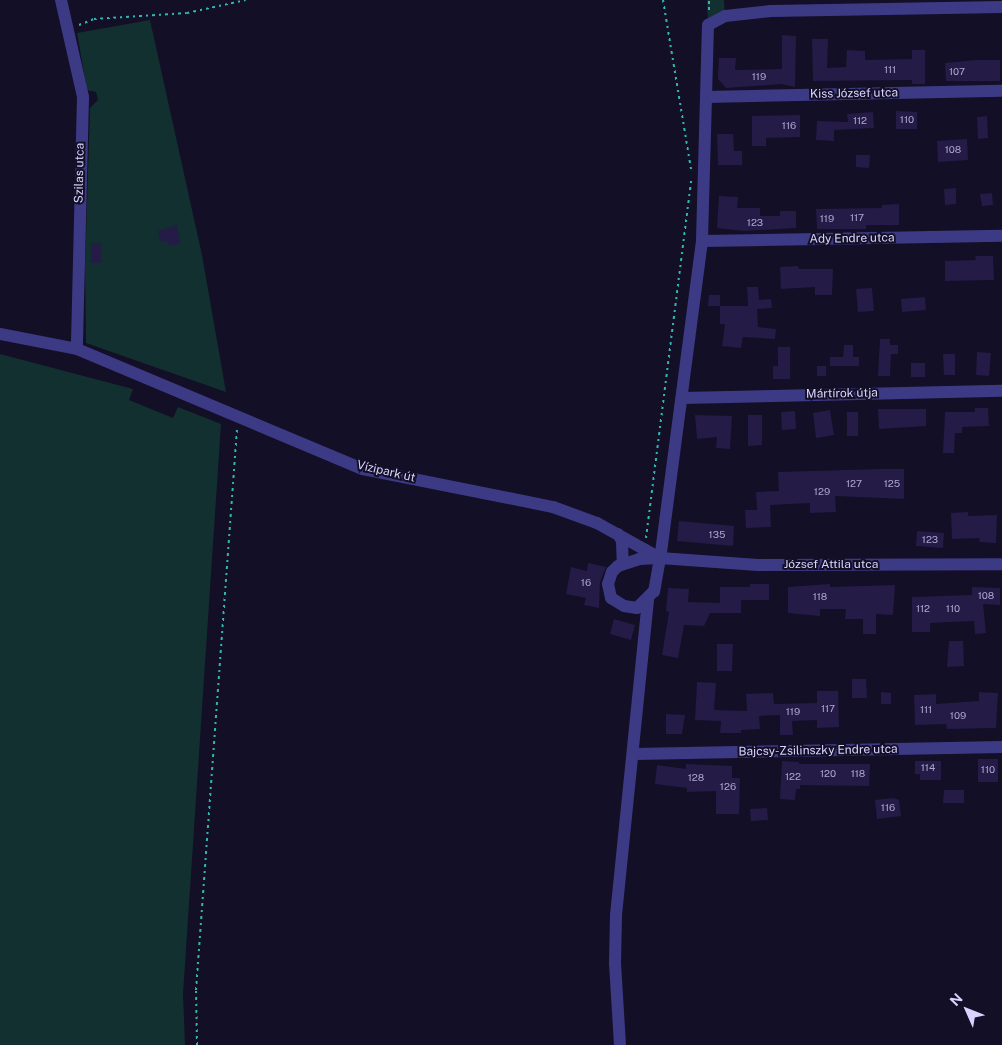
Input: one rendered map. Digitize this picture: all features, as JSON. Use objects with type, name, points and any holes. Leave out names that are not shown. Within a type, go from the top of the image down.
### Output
[{"type":"street","name":"Szilas utca","points":[[61,0],[83,97],[77,349]]},
{"type":"street","points":[[660,558],[639,559],[623,564],[609,578],[612,598],[624,606],[637,608],[648,599],[654,591],[660,558],[702,241],[708,25],[725,16],[771,11],[1002,7]]},
{"type":"street","name":"Kiss József utca","points":[[706,97],[1002,91]]},
{"type":"street","name":"Ady Endre utca","points":[[702,241],[1002,236]]},
{"type":"street","name":"Vízipark út","points":[[0,334],[77,349],[363,469],[553,506],[618,534],[644,547],[660,558]]},
{"type":"street","name":"Mártírok útja","points":[[682,398],[1002,391]]},
{"type":"street","points":[[618,534],[622,540],[623,564]]},
{"type":"street","name":"József Attila utca","points":[[660,558],[758,565],[1002,564]]},
{"type":"street","points":[[620,1045],[615,963],[616,915],[634,754],[648,599]]},
{"type":"street","name":"Bajcsy-Zsilinszky Endre utca","points":[[634,754],[1002,747]]},
{"type":"path","points":[[68,29],[94,19],[187,14],[246,0]]},
{"type":"path","points":[[644,547],[691,173],[663,0]]},
{"type":"path","points":[[198,1045],[197,980],[238,418]]},
{"type":"green space","points":[[707,0],[724,0],[725,16],[708,25]]},
{"type":"green space","points":[[150,20],[202,255],[226,392],[86,343],[85,267],[90,108],[98,100],[96,92],[87,90],[77,33]]},
{"type":"green space","points":[[0,354],[133,389],[129,400],[173,418],[178,407],[221,424],[183,994],[185,1045],[0,1045]]},
{"type":"building","points":[[782,35],[796,36],[795,87],[781,84],[726,88],[718,79],[719,58],[736,58],[735,70],[782,69]]},
{"type":"building","points":[[812,39],[828,39],[827,68],[846,67],[847,50],[865,51],[865,60],[912,59],[912,50],[925,50],[925,84],[912,84],[912,80],[813,81]]},
{"type":"building","points":[[1000,60],[1000,81],[946,81],[945,63]]},
{"type":"building","points":[[896,111],[917,112],[917,129],[896,129]]},
{"type":"building","points":[[873,112],[874,128],[834,130],[834,141],[816,140],[817,121],[848,122],[847,114]]},
{"type":"building","points":[[800,115],[800,137],[766,138],[766,146],[752,146],[752,116]]},
{"type":"building","points":[[987,116],[988,138],[978,139],[977,117]]},
{"type":"building","points":[[717,134],[733,134],[734,151],[742,151],[742,165],[718,165]]},
{"type":"building","points":[[967,139],[968,160],[938,162],[937,141]]},
{"type":"building","points":[[856,155],[870,155],[869,168],[856,167]]},
{"type":"building","points":[[956,188],[956,204],[945,205],[944,189]]},
{"type":"building","points":[[992,193],[993,205],[982,206],[980,194]]},
{"type":"building","points":[[719,196],[738,197],[737,208],[760,208],[760,216],[780,216],[780,211],[796,211],[796,228],[744,231],[717,228]]},
{"type":"building","points":[[899,204],[899,225],[866,225],[866,229],[817,229],[816,209],[882,208],[882,205]]},
{"type":"building","points":[[177,225],[180,244],[169,246],[168,241],[160,242],[158,231]]},
{"type":"building","points":[[91,243],[101,243],[101,263],[91,263]]},
{"type":"building","points":[[975,256],[993,256],[994,280],[945,281],[945,261],[976,260]]},
{"type":"building","points":[[798,266],[799,269],[833,269],[832,295],[815,295],[815,287],[781,289],[780,267]]},
{"type":"building","points":[[747,287],[758,287],[759,300],[771,299],[772,308],[757,309],[758,327],[776,329],[775,339],[743,337],[741,348],[722,346],[725,324],[720,324],[720,306],[748,306]]},
{"type":"building","points":[[872,288],[874,311],[858,312],[856,289]]},
{"type":"building","points":[[709,295],[720,295],[720,306],[708,306]]},
{"type":"building","points":[[925,297],[926,310],[902,312],[901,299]]},
{"type":"building","points":[[880,339],[890,339],[890,345],[898,345],[898,354],[891,354],[890,376],[878,376]]},
{"type":"building","points":[[844,345],[853,345],[853,357],[859,357],[859,366],[830,366],[830,357],[843,357]]},
{"type":"building","points":[[778,347],[790,347],[790,379],[773,379],[773,366],[778,366]]},
{"type":"building","points":[[977,352],[991,353],[989,376],[976,375]]},
{"type":"building","points":[[943,354],[955,354],[955,375],[944,375]]},
{"type":"building","points":[[911,363],[925,363],[925,377],[911,377]]},
{"type":"building","points":[[817,366],[826,366],[826,376],[817,376]]},
{"type":"building","points":[[975,408],[988,408],[989,426],[962,427],[962,433],[955,433],[954,453],[943,453],[945,412],[975,412]]},
{"type":"building","points":[[878,409],[926,409],[926,426],[879,429]]},
{"type":"building","points":[[830,410],[834,435],[816,438],[813,413]]},
{"type":"building","points":[[795,411],[796,429],[782,430],[781,412]]},
{"type":"building","points":[[847,412],[858,412],[858,436],[847,436]]},
{"type":"building","points":[[695,415],[732,416],[730,449],[716,448],[717,437],[697,439]]},
{"type":"building","points":[[748,415],[762,415],[762,445],[748,446]]},
{"type":"building","points":[[904,469],[904,499],[835,496],[836,512],[810,513],[810,503],[770,505],[771,527],[746,528],[745,510],[757,510],[756,492],[779,491],[778,472]]},
{"type":"building","points":[[968,512],[968,516],[997,515],[996,543],[979,542],[980,538],[952,539],[951,513]]},
{"type":"building","points":[[679,521],[734,526],[733,546],[677,541]]},
{"type":"building","points":[[917,531],[944,533],[943,548],[916,546]]},
{"type":"building","points":[[588,563],[606,567],[600,582],[599,608],[584,605],[586,598],[566,594],[571,567],[587,571]]},
{"type":"building","points":[[750,584],[769,584],[769,600],[741,600],[741,613],[710,613],[704,626],[684,625],[678,658],[662,655],[669,612],[666,611],[668,588],[689,589],[688,602],[720,603],[720,587],[750,587]]},
{"type":"building","points":[[830,584],[830,587],[895,585],[893,615],[876,614],[876,634],[863,634],[863,619],[845,619],[846,609],[820,609],[820,616],[788,613],[788,587]]},
{"type":"building","points":[[972,587],[1000,588],[1000,605],[983,604],[986,633],[975,634],[974,621],[930,623],[930,632],[912,632],[912,597],[972,595]]},
{"type":"building","points":[[614,619],[635,625],[631,640],[610,634]]},
{"type":"building","points":[[949,641],[963,641],[964,666],[947,667]]},
{"type":"building","points":[[717,644],[733,644],[732,671],[717,671]]},
{"type":"building","points":[[852,679],[866,679],[867,698],[852,698]]},
{"type":"building","points":[[697,682],[716,683],[714,710],[747,711],[746,694],[773,693],[774,704],[817,703],[817,691],[838,691],[839,727],[817,728],[817,720],[792,721],[793,735],[780,735],[780,715],[759,716],[760,729],[741,730],[741,733],[720,733],[721,721],[695,720]]},
{"type":"building","points":[[881,692],[891,693],[891,704],[881,704]]},
{"type":"building","points":[[979,692],[998,693],[996,728],[947,729],[946,724],[915,725],[914,695],[936,694],[936,704],[979,701]]},
{"type":"building","points":[[666,714],[685,715],[682,734],[666,734]]},
{"type":"building","points":[[978,759],[998,759],[998,782],[978,782]]},
{"type":"building","points":[[782,761],[799,762],[799,764],[870,764],[869,786],[800,785],[800,789],[796,789],[795,800],[780,799]]},
{"type":"building","points":[[915,761],[941,761],[941,780],[920,780],[920,774],[915,774]]},
{"type":"building","points":[[686,764],[732,766],[732,778],[740,778],[739,814],[716,814],[716,791],[687,792],[687,788],[655,784],[657,765],[686,769]]},
{"type":"building","points":[[944,790],[964,790],[964,803],[943,803]]},
{"type":"building","points":[[894,798],[899,800],[901,816],[877,819],[875,800]]},
{"type":"building","points":[[767,808],[768,820],[751,821],[750,809]]}]
